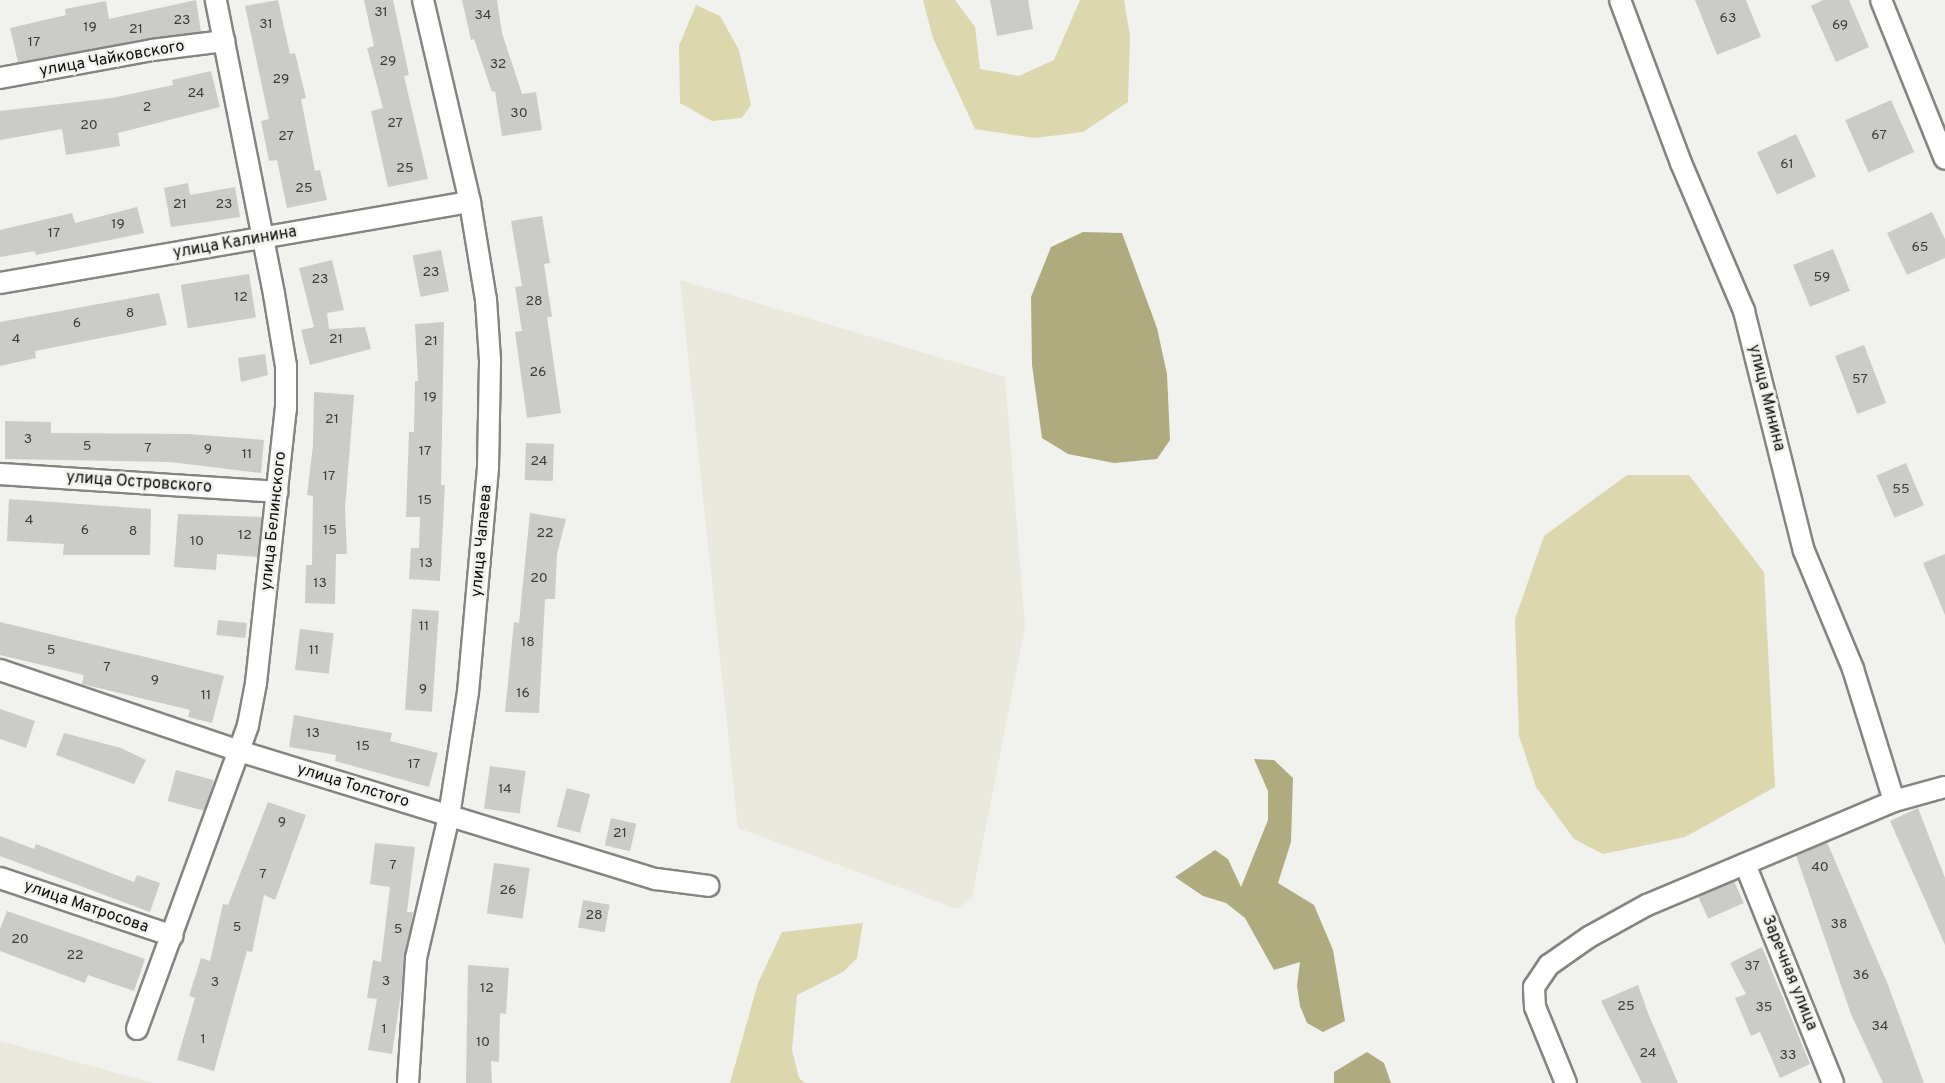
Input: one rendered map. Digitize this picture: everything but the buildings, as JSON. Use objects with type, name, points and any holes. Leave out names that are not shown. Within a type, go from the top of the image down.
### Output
[{"type":"street","name":"улица Белинского","points":[[137,1029],[239,751],[256,683],[286,409],[285,366],[216,0]]},
{"type":"street","name":"улица Чапаева","points":[[408,1083],[416,958],[449,816],[468,692],[488,467],[490,360],[486,300],[470,202],[423,0]]},
{"type":"street","name":"улица Минина","points":[[1620,0],[1681,163],[1744,311],[1804,551],[1853,669],[1894,801]]},
{"type":"street","points":[[1881,0],[1945,159]]},
{"type":"street","name":"улица Чайковского","points":[[0,78],[152,50],[224,41]]},
{"type":"street","name":"улица Калинина","points":[[0,283],[470,202]]},
{"type":"street","name":"улица Островского","points":[[0,474],[277,492]]},
{"type":"street","name":"улица Толстого","points":[[0,670],[239,751],[449,816],[656,879],[709,886]]},
{"type":"street","points":[[1566,1083],[1540,1028],[1534,987],[1550,965],[1589,937],[1647,905],[1894,801],[1945,787]]},
{"type":"street","name":"Заречная улица","points":[[1745,864],[1833,1083]]},
{"type":"street","name":"улица Матросова","points":[[0,878],[172,936]]},
{"type":"shaded area","points":[[923,0],[955,0],[975,27],[980,69],[1019,76],[1054,60],[1080,0],[1124,0],[1130,36],[1128,102],[1083,132],[1035,138],[975,129],[933,38]]},
{"type":"shaded area","points":[[696,5],[720,16],[739,50],[751,105],[742,118],[712,121],[680,103],[679,46]]},
{"type":"shaded area","points":[[1083,232],[1122,233],[1157,328],[1167,374],[1170,440],[1157,459],[1114,463],[1068,454],[1042,438],[1032,365],[1031,297],[1051,247]]},
{"type":"shaded area","points":[[680,280],[1005,377],[1025,627],[972,897],[958,909],[738,828]]},
{"type":"shaded area","points":[[1627,475],[1689,475],[1764,572],[1775,787],[1685,837],[1603,854],[1574,839],[1536,787],[1519,736],[1515,619],[1544,536]]},
{"type":"shaded area","points":[[1254,759],[1274,760],[1293,778],[1291,842],[1278,883],[1314,905],[1333,950],[1345,1021],[1323,1032],[1307,1023],[1300,1006],[1297,986],[1300,962],[1274,970],[1245,918],[1226,903],[1203,896],[1175,877],[1215,850],[1228,859],[1241,887],[1268,820],[1268,791]]},
{"type":"shaded area","points":[[863,923],[857,958],[843,972],[797,995],[792,1050],[799,1078],[805,1083],[730,1083],[758,983],[782,932]]},
{"type":"shaded area","points":[[0,1041],[153,1083],[0,1083]]},
{"type":"shaded area","points":[[1367,1052],[1384,1063],[1391,1083],[1334,1083],[1334,1072]]}]
